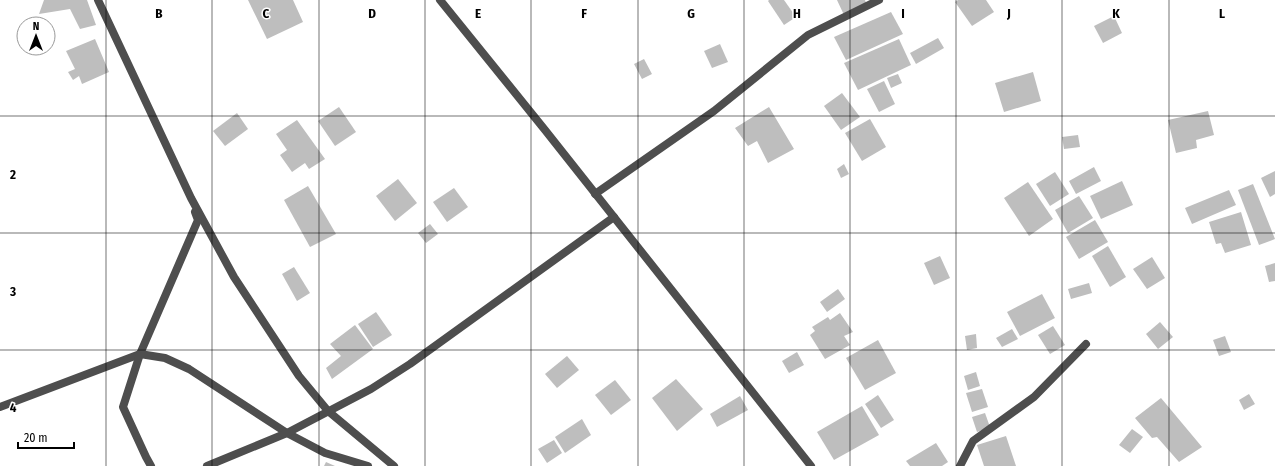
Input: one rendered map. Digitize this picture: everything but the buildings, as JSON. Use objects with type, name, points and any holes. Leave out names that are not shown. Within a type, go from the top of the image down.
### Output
[{"type":"street","points":[[98,0],[191,198],[234,277],[299,376],[328,411],[394,466]]},
{"type":"street","points":[[440,0],[811,466]]},
{"type":"street","points":[[595,194],[714,111],[808,35],[879,0]]},
{"type":"street","points":[[151,466],[122,407],[140,354],[198,220],[191,198]]},
{"type":"street","points":[[207,466],[287,433],[372,389],[410,364],[614,217]]},
{"type":"street","points":[[960,466],[973,441],[1034,396],[1086,344]]},
{"type":"street","points":[[0,407],[140,354],[165,358],[189,369],[287,433],[325,453],[368,466]]}]
